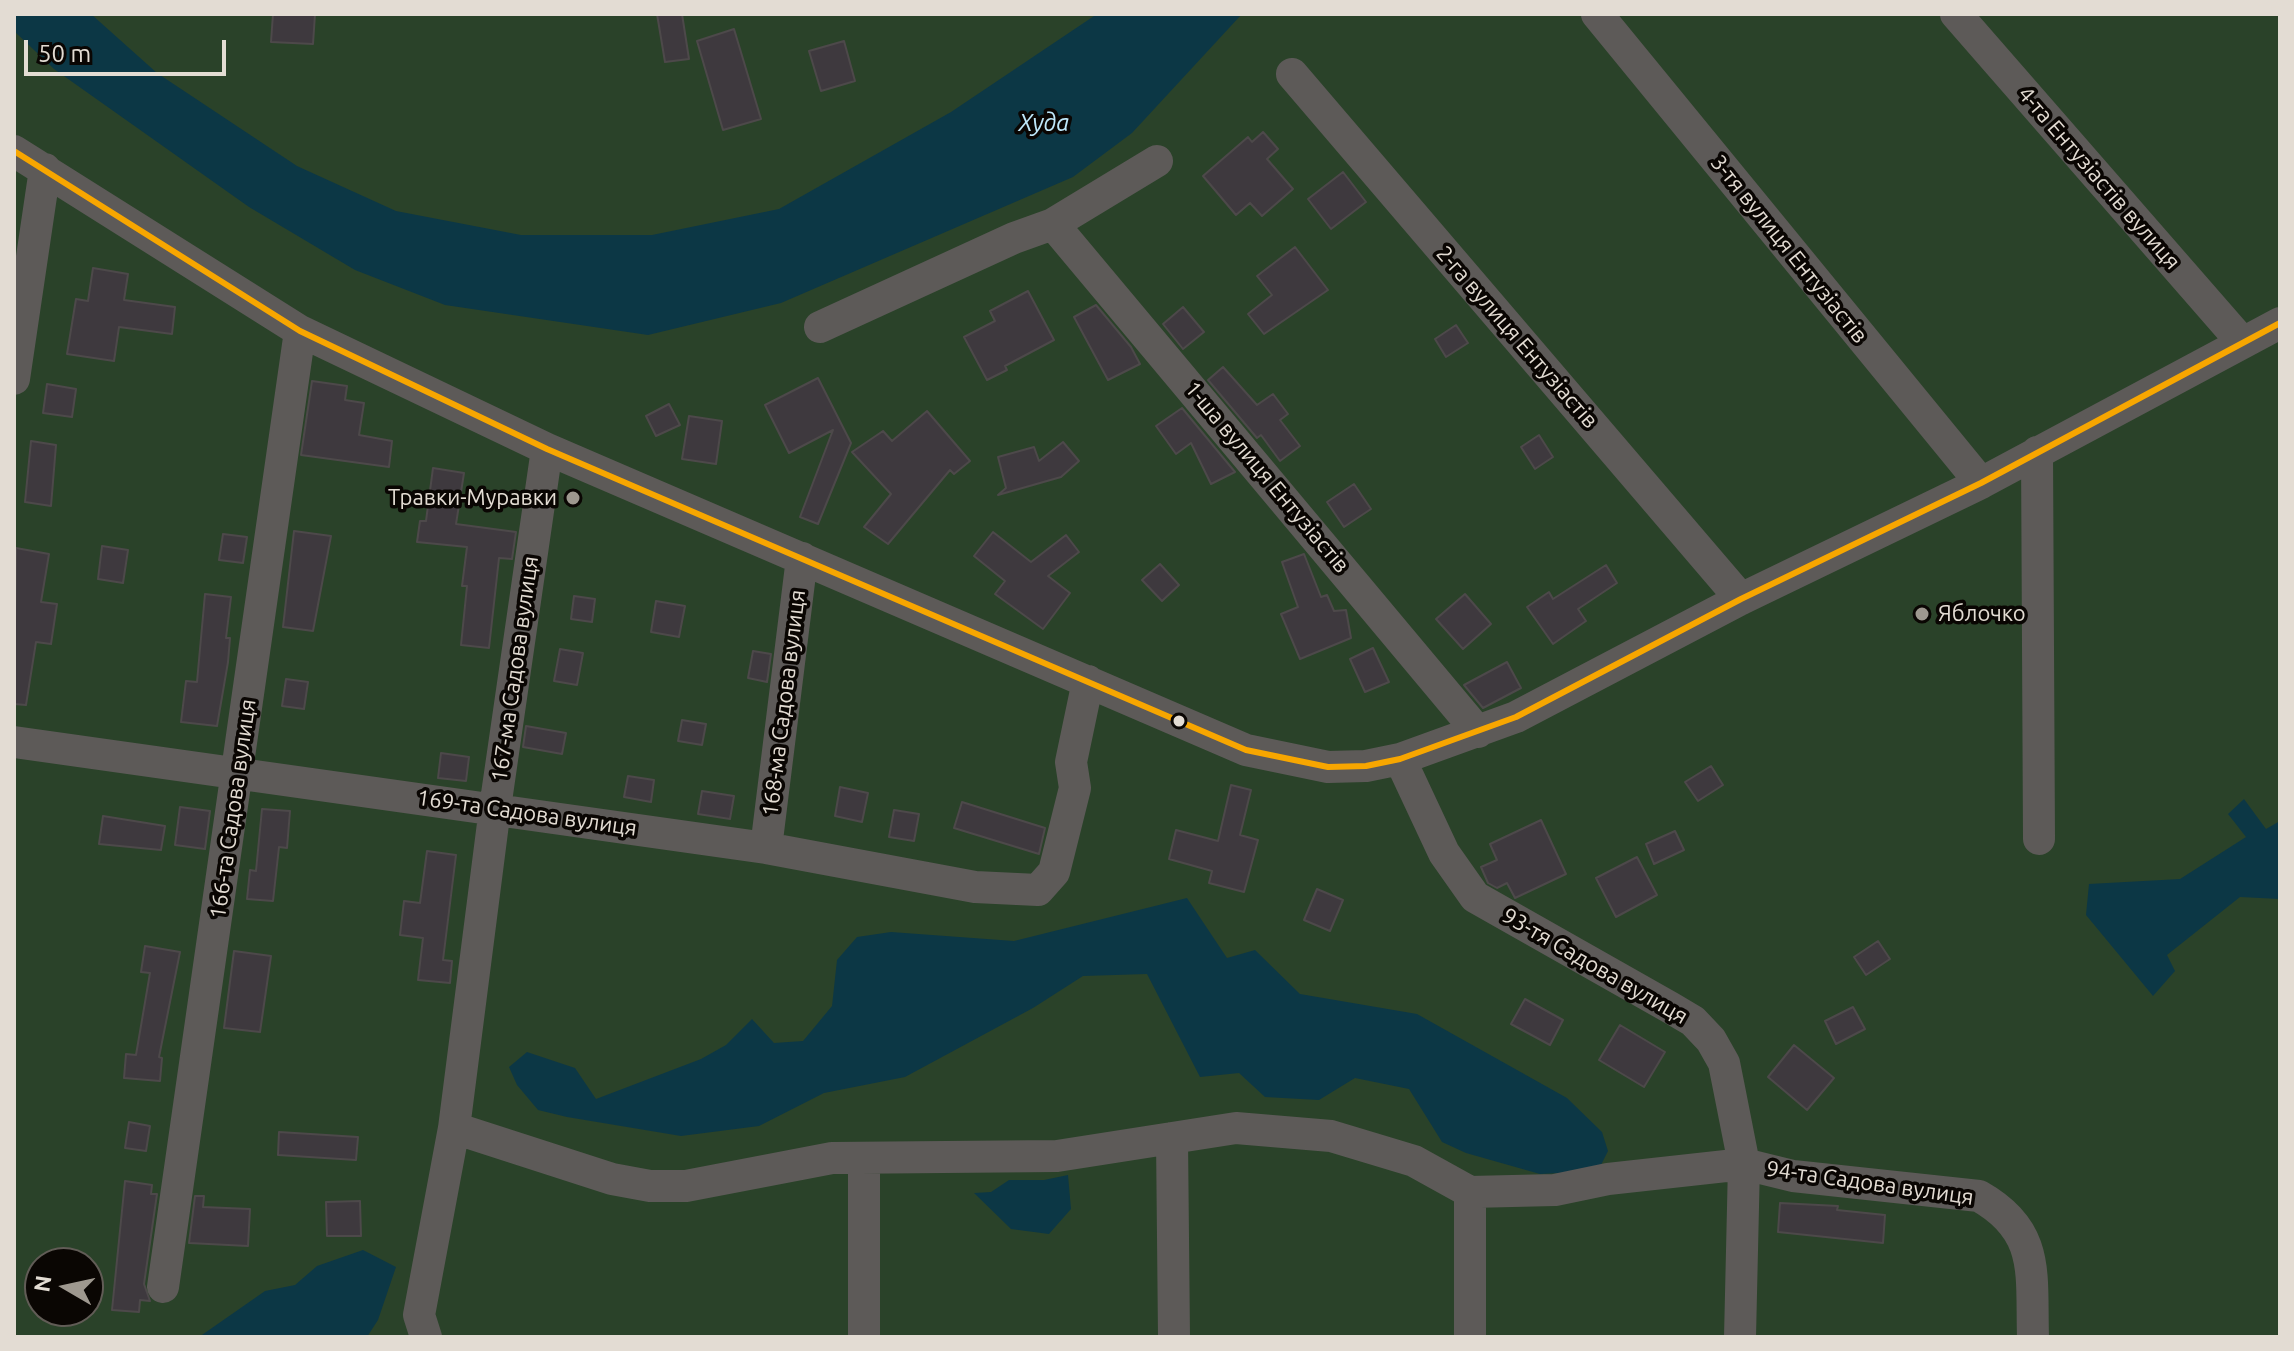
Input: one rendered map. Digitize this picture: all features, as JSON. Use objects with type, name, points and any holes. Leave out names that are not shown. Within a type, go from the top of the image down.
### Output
[{"type":"street","name":"3-тя вулиця Ентузіастів","points":[[1597,14],[1981,483]]},
{"type":"street","name":"4-та Ентузіастів вулиця","points":[[1956,14],[2242,342]]},
{"type":"street","name":"2-га вулиця Ентузіастів","points":[[1292,74],[1741,599]]},
{"type":"street","points":[[14,151],[300,331],[547,449],[1246,750],[1328,767],[1400,759],[1516,717],[1741,599],[1981,483],[2280,323]]},
{"type":"street","points":[[820,327],[1014,238],[1053,224],[1157,161]]},
{"type":"street","points":[[14,379],[45,169]]},
{"type":"street","name":"1-ша вулиця Ентузіастів","points":[[1053,224],[1478,732]]},
{"type":"street","name":"166-та Садова вулиця","points":[[163,1287],[300,331]]},
{"type":"street","name":"167-ма Садова вулиця","points":[[415,1330],[454,1128],[495,808],[547,449]]},
{"type":"street","points":[[2037,452],[2039,839]]},
{"type":"street","name":"168-ма Садова вулиця","points":[[766,848],[802,558]]},
{"type":"street","name":"169-та Садова вулиця","points":[[14,742],[766,848],[975,887],[1038,890],[1054,872],[1075,788],[1071,762],[1088,681]]},
{"type":"street","name":"93-тя Садова вулиця","points":[[1400,759],[1444,853],[1475,897],[1682,1014],[1711,1040],[1724,1063],[1744,1164],[1740,1337]]},
{"type":"street","points":[[454,1128],[612,1179],[650,1186],[686,1186],[832,1158],[1057,1156],[1236,1128],[1331,1136],[1414,1161],[1470,1192],[1555,1190],[1608,1179],[1744,1164]]},
{"type":"street","points":[[1172,1138],[1174,1337]]},
{"type":"street","points":[[864,1159],[864,1337]]},
{"type":"street","name":"94-та Садова вулиця","points":[[1744,1164],[1793,1176],[1979,1196],[2002,1209],[2019,1229],[2030,1253],[2033,1337]]},
{"type":"street","points":[[1470,1192],[1470,1337]]},
{"type":"green space","points":[[14,14],[2280,14],[2280,1337],[14,1337]]},
{"type":"water","name":"Худа","points":[[14,14],[91,14],[157,73],[297,166],[396,211],[521,235],[652,235],[779,209],[951,112],[1097,14],[1242,14],[1132,133],[1073,177],[781,303],[648,335],[445,305],[355,270],[249,207],[54,69],[14,31]]},
{"type":"water","points":[[2244,799],[2266,829],[2280,821],[2280,899],[2240,897],[2167,955],[2175,971],[2153,996],[2086,915],[2089,884],[2180,879],[2246,837],[2228,814]]},
{"type":"water","points":[[1187,898],[1227,958],[1255,950],[1300,994],[1417,1014],[1567,1098],[1602,1132],[1608,1151],[1598,1171],[1540,1174],[1466,1153],[1442,1142],[1409,1089],[1355,1078],[1319,1100],[1265,1097],[1239,1073],[1200,1077],[1147,974],[1083,976],[1033,1008],[905,1077],[824,1093],[759,1126],[681,1136],[567,1117],[538,1110],[517,1085],[509,1067],[527,1052],[575,1068],[596,1099],[701,1059],[726,1045],[752,1019],[774,1043],[803,1041],[832,1006],[837,960],[857,937],[891,932],[1014,941]]},
{"type":"water","points":[[1068,1175],[1071,1209],[1049,1234],[1011,1229],[974,1193],[991,1192],[1009,1180],[1044,1180]]},
{"type":"water","points":[[363,1250],[396,1267],[378,1320],[367,1337],[199,1337],[265,1291],[295,1285],[317,1266]]},
{"type":"building","points":[[273,14],[315,14],[313,44],[271,42]]},
{"type":"building","points":[[657,14],[682,14],[689,59],[665,62]]},
{"type":"building","points":[[734,29],[761,119],[723,130],[697,41]]},
{"type":"building","points":[[844,41],[855,81],[821,91],[809,51]]},
{"type":"building","points":[[1263,132],[1278,149],[1267,159],[1293,189],[1262,216],[1250,203],[1236,215],[1203,176],[1248,137],[1252,142]]},
{"type":"building","points":[[1343,172],[1366,202],[1331,229],[1308,199]]},
{"type":"building","points":[[1295,247],[1328,290],[1264,334],[1248,314],[1272,295],[1257,276]]},
{"type":"building","points":[[93,268],[128,274],[124,300],[175,307],[172,334],[119,327],[114,361],[67,354],[76,299],[88,301]]},
{"type":"building","points":[[1028,291],[1054,340],[1005,366],[1007,370],[987,380],[964,337],[995,321],[990,311]]},
{"type":"building","points":[[1096,305],[1131,347],[1140,364],[1108,380],[1074,317]]},
{"type":"building","points":[[1183,307],[1204,332],[1183,349],[1163,324]]},
{"type":"building","points":[[1456,325],[1468,343],[1446,357],[1435,339]]},
{"type":"building","points":[[1223,367],[1257,405],[1273,394],[1288,414],[1280,420],[1300,446],[1280,461],[1261,435],[1257,438],[1208,380]]},
{"type":"building","points":[[818,378],[851,443],[818,524],[800,517],[833,430],[789,453],[765,405]]},
{"type":"building","points":[[312,381],[347,386],[345,400],[364,403],[359,435],[392,441],[389,467],[301,455]]},
{"type":"building","points":[[47,384],[76,389],[72,417],[43,413]]},
{"type":"building","points":[[669,404],[680,425],[656,436],[646,416]]},
{"type":"building","points":[[1182,408],[1235,472],[1211,484],[1191,443],[1176,454],[1156,426]]},
{"type":"building","points":[[927,411],[970,461],[954,474],[950,470],[888,544],[864,527],[891,494],[852,452],[883,431],[892,441]]},
{"type":"building","points":[[689,416],[722,421],[716,464],[682,459]]},
{"type":"building","points":[[1539,435],[1553,457],[1535,469],[1521,447]]},
{"type":"building","points":[[31,441],[56,445],[51,506],[25,502]]},
{"type":"building","points":[[1063,442],[1079,461],[1061,477],[998,495],[1006,488],[998,457],[1034,447],[1039,461]]},
{"type":"building","points":[[433,468],[464,473],[456,524],[516,532],[512,559],[499,558],[489,648],[461,645],[467,586],[462,586],[467,547],[417,542],[420,521],[426,521]]},
{"type":"building","points":[[1354,484],[1371,509],[1344,527],[1327,502]]},
{"type":"building","points":[[294,531],[331,536],[313,631],[283,627]]},
{"type":"building","points":[[993,532],[1031,562],[1066,535],[1079,552],[1048,576],[1070,593],[1043,629],[995,594],[1005,581],[974,556]]},
{"type":"building","points":[[223,534],[247,537],[243,563],[219,560]]},
{"type":"building","points":[[102,546],[128,550],[123,583],[98,579]]},
{"type":"building","points":[[16,548],[49,554],[41,602],[57,604],[51,644],[36,642],[26,705],[14,704]]},
{"type":"building","points":[[1304,554],[1321,597],[1327,595],[1334,611],[1346,610],[1351,638],[1300,659],[1281,614],[1298,607],[1282,562]]},
{"type":"building","points":[[1160,564],[1179,585],[1162,601],[1142,580]]},
{"type":"building","points":[[1606,565],[1617,583],[1578,609],[1586,621],[1553,644],[1527,607],[1549,592],[1553,599]]},
{"type":"building","points":[[205,594],[231,597],[226,638],[230,638],[228,662],[217,726],[181,722],[186,681],[197,682]]},
{"type":"building","points":[[1465,594],[1491,624],[1463,649],[1436,619]]},
{"type":"building","points":[[574,596],[595,599],[592,622],[571,619]]},
{"type":"building","points":[[656,601],[685,606],[679,637],[651,632]]},
{"type":"building","points":[[1373,648],[1389,682],[1365,692],[1350,659]]},
{"type":"building","points":[[560,649],[583,653],[577,685],[554,681]]},
{"type":"building","points":[[753,651],[771,654],[767,682],[748,678]]},
{"type":"building","points":[[1507,662],[1521,688],[1483,708],[1464,685]]},
{"type":"building","points":[[286,679],[308,682],[304,709],[282,706]]},
{"type":"building","points":[[682,720],[706,724],[702,745],[678,741]]},
{"type":"building","points":[[526,726],[566,733],[562,754],[523,747]]},
{"type":"building","points":[[441,753],[469,757],[466,781],[438,778]]},
{"type":"building","points":[[1711,766],[1723,785],[1698,801],[1685,782]]},
{"type":"building","points":[[628,776],[654,780],[651,802],[624,797]]},
{"type":"building","points":[[1231,785],[1251,790],[1240,835],[1258,840],[1244,892],[1209,883],[1212,871],[1169,859],[1176,830],[1218,841]]},
{"type":"building","points":[[840,787],[868,793],[862,822],[835,816]]},
{"type":"building","points":[[702,791],[734,796],[730,819],[698,814]]},
{"type":"building","points":[[962,802],[1045,828],[1039,854],[954,828]]},
{"type":"building","points":[[180,807],[210,811],[205,849],[175,845]]},
{"type":"building","points":[[262,809],[290,811],[287,848],[279,847],[273,901],[247,899],[250,870],[256,871]]},
{"type":"building","points":[[894,810],[919,814],[914,841],[889,837]]},
{"type":"building","points":[[103,816],[165,826],[161,850],[99,844]]},
{"type":"building","points":[[1541,820],[1566,874],[1515,898],[1507,883],[1497,888],[1488,883],[1481,867],[1497,860],[1490,844]]},
{"type":"building","points":[[1675,831],[1684,850],[1654,864],[1646,844]]},
{"type":"building","points":[[427,851],[456,855],[443,960],[452,961],[450,983],[418,980],[423,938],[400,935],[404,901],[420,903]]},
{"type":"building","points":[[1637,857],[1657,895],[1616,917],[1596,878]]},
{"type":"building","points":[[1317,889],[1343,900],[1330,931],[1304,920]]},
{"type":"building","points":[[1878,941],[1890,959],[1866,975],[1854,957]]},
{"type":"building","points":[[145,946],[180,952],[159,1057],[162,1058],[160,1081],[124,1078],[126,1054],[136,1055],[150,973],[141,972]]},
{"type":"building","points":[[234,951],[271,956],[260,1032],[224,1028]]},
{"type":"building","points":[[1525,999],[1563,1020],[1550,1045],[1511,1024]]},
{"type":"building","points":[[1853,1007],[1865,1029],[1836,1044],[1825,1021]]},
{"type":"building","points":[[1620,1025],[1665,1052],[1644,1087],[1599,1060]]},
{"type":"building","points":[[1794,1045],[1834,1078],[1807,1110],[1768,1077]]},
{"type":"building","points":[[129,1122],[150,1126],[146,1151],[125,1148]]},
{"type":"building","points":[[279,1132],[358,1137],[356,1160],[278,1155]]},
{"type":"building","points":[[125,1181],[152,1185],[151,1194],[157,1194],[144,1284],[150,1301],[140,1300],[139,1312],[112,1310]]},
{"type":"building","points":[[195,1196],[204,1196],[203,1207],[250,1209],[248,1246],[189,1243]]},
{"type":"building","points":[[360,1201],[361,1236],[327,1236],[326,1202]]},
{"type":"building","points":[[1780,1203],[1838,1206],[1837,1210],[1885,1215],[1883,1243],[1778,1232]]},
{"type":"transit line","points":[[14,151],[300,331],[547,449],[1246,750],[1328,767],[1366,766],[1400,759],[1516,717],[1741,599],[1981,483],[2280,323]]},
{"type":"place","name":"Травки-Муравки","points":[[573,498]]},
{"type":"place","name":"Яблочко","points":[[1922,614]]}]
